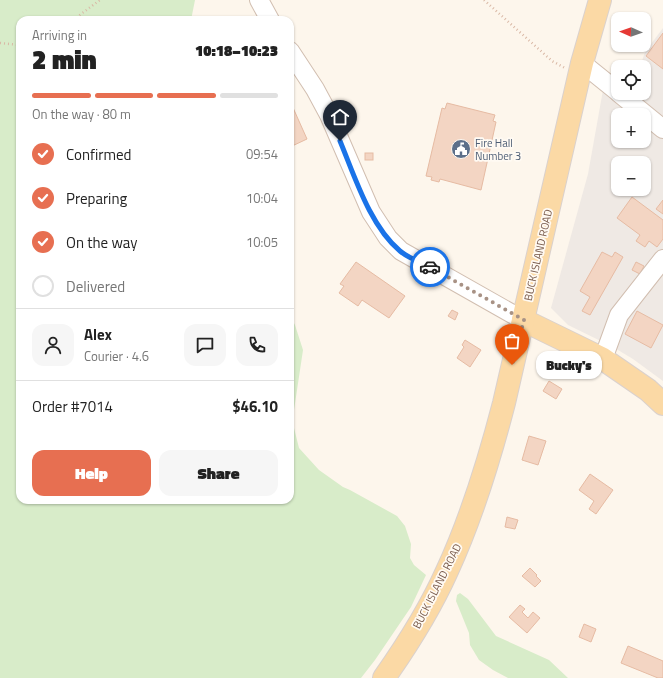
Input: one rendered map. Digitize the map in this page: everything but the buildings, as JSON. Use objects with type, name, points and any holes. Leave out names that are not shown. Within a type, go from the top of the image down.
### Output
[{"type":"main road","name":"BUCK ISLAND ROAD","points":[[384,678],[412,636],[447,572],[478,495],[492,451],[524,320],[581,69],[600,0]]},
{"type":"main road","points":[[524,320],[603,359],[648,390],[663,404]]},
{"type":"street","points":[[258,0],[268,16]]},
{"type":"street","points":[[294,57],[329,115],[371,212],[388,238],[401,252],[524,320]]},
{"type":"street","points":[[581,69],[611,88]]},
{"type":"street","points":[[627,100],[663,129]]},
{"type":"street","points":[[603,359],[619,315],[663,259]]},
{"type":"path","points":[[78,16],[100,0]]},
{"type":"path","points":[[484,0],[552,61],[581,69]]},
{"type":"path","points":[[0,43],[16,45]]},
{"type":"shaded area","points":[[663,28],[663,381],[633,359],[613,347],[568,325],[551,308],[588,174],[603,90],[611,92],[611,100],[651,100],[651,60],[642,60],[645,52],[651,52],[651,44]]},
{"type":"green space","points":[[0,0],[195,0],[192,16],[16,16],[16,504],[294,504],[294,428],[299,448],[319,470],[343,487],[397,516],[405,526],[411,544],[410,558],[414,565],[426,575],[411,607],[361,678],[0,678]]},
{"type":"green space","points":[[294,323],[303,350],[294,410]]},
{"type":"green space","points":[[460,593],[468,599],[496,636],[549,660],[568,678],[508,678],[479,660],[470,645],[469,633],[456,601],[457,595]]},
{"type":"way so far","points":[[430,267],[524,320],[512,365]]},
{"type":"place","name":"Fire Hall Number 3","points":[[461,149]]},
{"type":"place","name":"Bucky's","points":[[512,365]]},
{"type":"route","points":[[340,141],[362,194],[380,228],[401,252],[430,267]]}]
